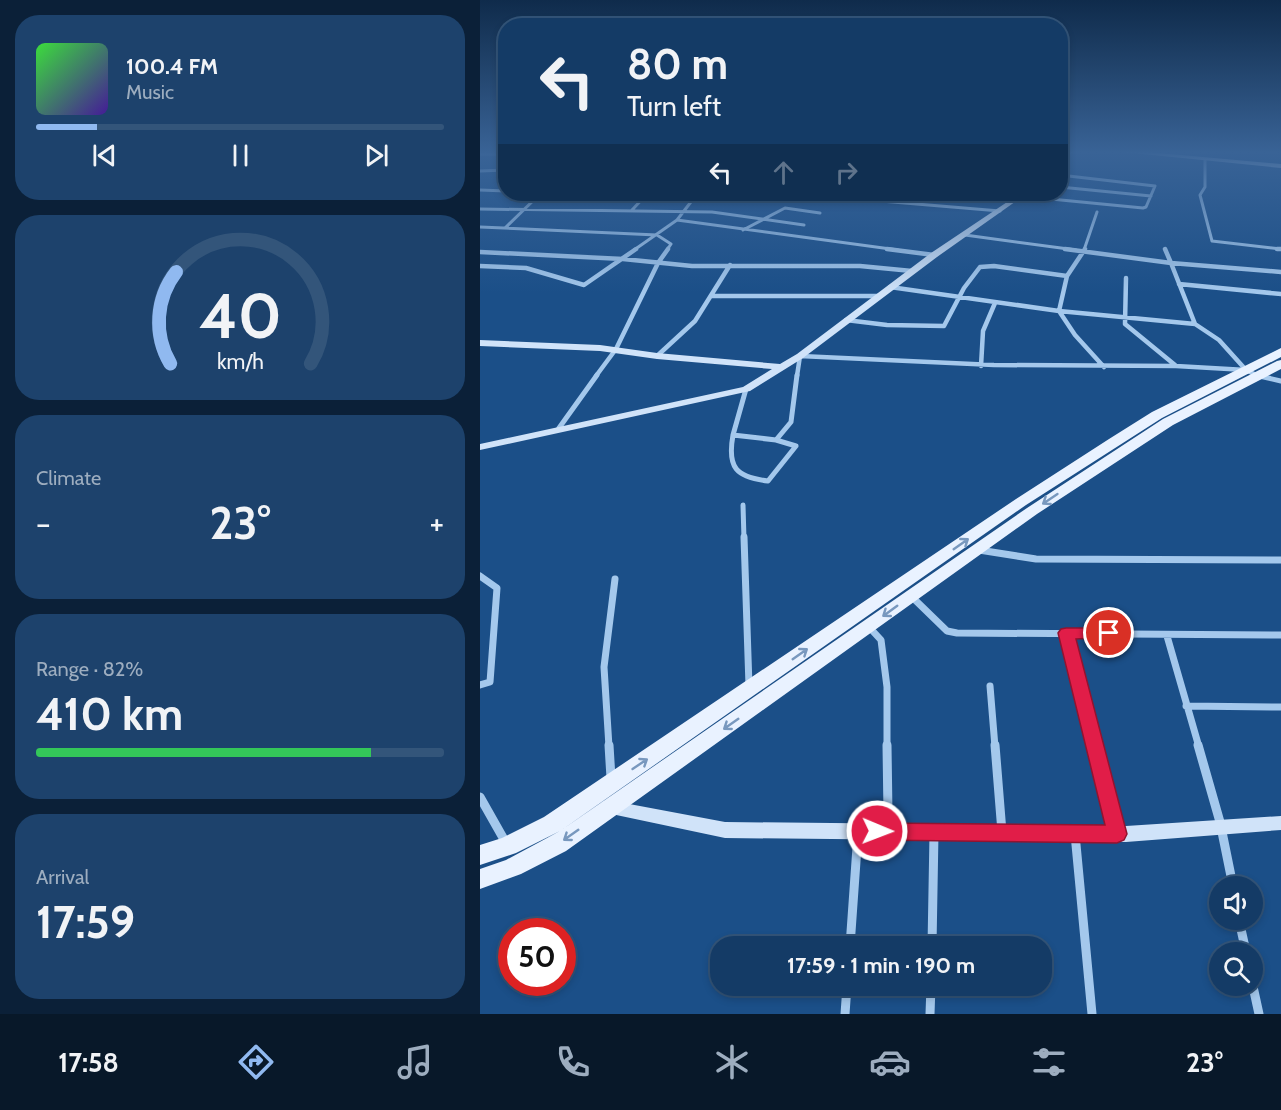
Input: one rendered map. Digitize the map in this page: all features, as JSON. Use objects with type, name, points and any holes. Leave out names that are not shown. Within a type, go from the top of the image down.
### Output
[{"type":"main road","points":[[480,879],[513,867],[558,844],[1032,511],[1168,422],[1251,373],[1281,352]]},
{"type":"main road","points":[[480,855],[508,846],[552,824],[1021,502],[1157,415],[1251,373],[1281,364]]},
{"type":"street","points":[[1068,201],[1141,208],[1146,207],[1150,198]]},
{"type":"street","points":[[1201,198],[1212,241],[1281,249]]},
{"type":"street","points":[[506,227],[533,201]]},
{"type":"street","points":[[632,210],[640,201]]},
{"type":"street","points":[[480,266],[526,268],[584,285],[677,220],[692,201]]},
{"type":"street","points":[[881,201],[1000,211]]},
{"type":"street","points":[[480,447],[746,389],[800,356],[890,287],[1013,201]]},
{"type":"street","points":[[742,231],[785,208],[820,213]]},
{"type":"street","points":[[480,209],[684,211],[804,225]]},
{"type":"street","points":[[1096,212],[1092,232],[1083,252],[1067,276],[1059,311],[1075,335],[1104,367]]},
{"type":"street","points":[[677,220],[742,231],[877,246],[934,255]]},
{"type":"street","points":[[480,227],[657,235],[671,244],[658,263],[616,349],[559,428]]},
{"type":"street","points":[[965,234],[1171,263],[1281,272]]},
{"type":"street","points":[[1165,249],[1195,324]]},
{"type":"street","points":[[480,252],[623,259],[658,263],[861,266],[912,272]]},
{"type":"street","points":[[657,356],[695,321],[730,265]]},
{"type":"street","points":[[846,320],[887,325],[944,326],[954,309],[957,298],[968,280],[980,267],[994,266],[1067,276]]},
{"type":"street","points":[[1126,278],[1123,318],[1125,324],[1175,364]]},
{"type":"street","points":[[1179,284],[1281,294]]},
{"type":"street","points":[[890,287],[1059,311],[1195,324],[1219,340],[1251,373]]},
{"type":"street","points":[[712,296],[878,296]]},
{"type":"street","points":[[981,366],[983,331],[995,303]]},
{"type":"street","points":[[480,343],[616,349],[657,356],[781,367]]},
{"type":"street","points":[[800,356],[981,366],[1104,367],[1175,364],[1251,373],[1281,381]]},
{"type":"street","points":[[776,440],[791,422],[800,356]]},
{"type":"street","points":[[731,435],[776,440],[796,446],[767,482],[739,474],[733,467],[731,435],[746,389]]},
{"type":"street","points":[[743,505],[749,690]]},
{"type":"street","points":[[977,550],[1036,559],[1192,558],[1269,562],[1281,560]]},
{"type":"street","points":[[480,576],[497,588],[490,682],[480,685]]},
{"type":"street","points":[[611,784],[604,667],[615,579]]},
{"type":"street","points":[[911,596],[947,631],[957,633],[1281,635]]},
{"type":"street","points":[[858,831],[888,814],[887,687],[881,640],[869,627]]},
{"type":"street","points":[[1066,633],[1117,834]]},
{"type":"street","points":[[1167,636],[1220,827],[1231,876]]},
{"type":"street","points":[[990,686],[1003,833]]},
{"type":"street","points":[[1186,706],[1281,707]]},
{"type":"street","points":[[592,796],[610,808],[724,830],[1117,834],[1281,823]]},
{"type":"street","points":[[480,797],[508,846]]},
{"type":"street","points":[[851,936],[858,831]]},
{"type":"street","points":[[932,936],[934,832]]},
{"type":"street","points":[[1075,834],[1092,1014]]},
{"type":"street","points":[[845,1014],[847,996]]},
{"type":"street","points":[[930,1014],[931,996]]},
{"type":"street","points":[[1255,996],[1259,1014]]},
{"type":"route","points":[[877,831],[1117,834],[1066,633],[1109,633]]}]
